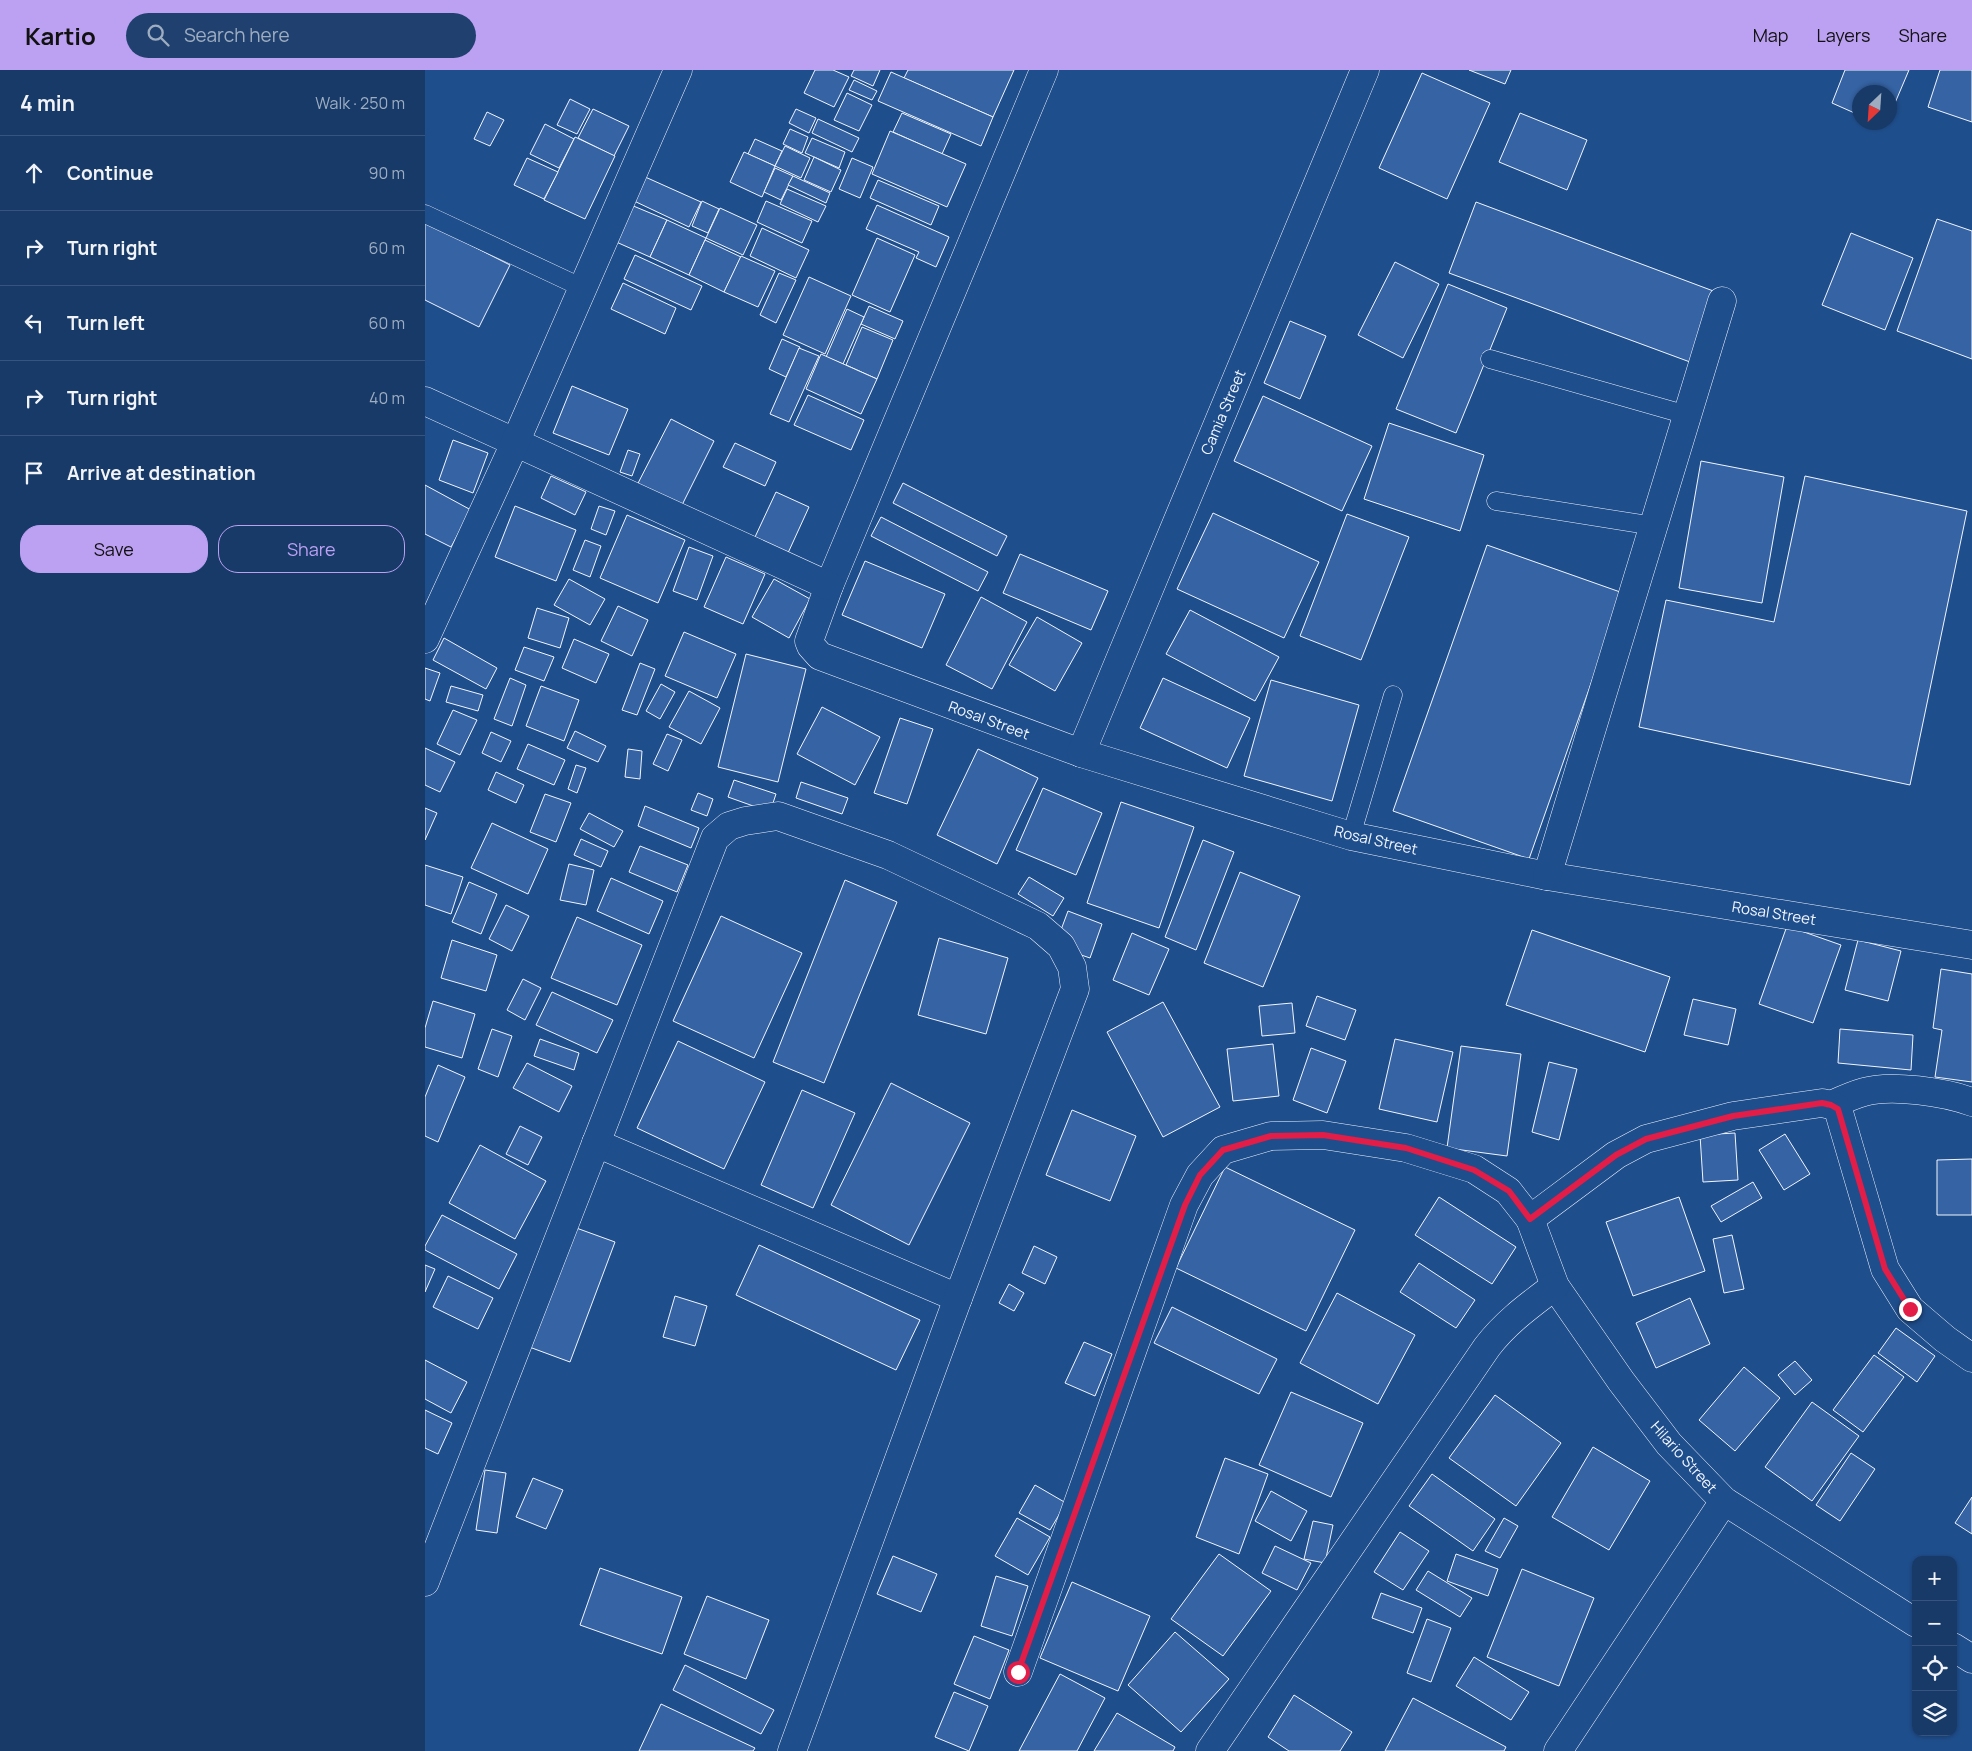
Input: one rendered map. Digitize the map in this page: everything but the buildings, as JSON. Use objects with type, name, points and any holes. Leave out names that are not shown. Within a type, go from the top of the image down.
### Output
[{"type":"street","points":[[425,639],[515,443],[678,70]]},
{"type":"street","points":[[425,401],[829,586],[1044,70]]},
{"type":"street","name":"Camia Street","points":[[1081,754],[1365,70]]},
{"type":"street","points":[[1547,876],[1722,301]]},
{"type":"street","name":"Rosal Street","points":[[829,586],[809,640],[820,656],[1081,754],[1351,836],[1547,876],[1972,945]]},
{"type":"street","points":[[425,1582],[715,838],[729,826],[745,820],[778,816],[888,855],[1038,926],[1061,946],[1072,967],[1075,989],[958,1298],[792,1751]]},
{"type":"street","points":[[1831,1105],[1864,1092],[1889,1088],[1946,1095],[1972,1102]]},
{"type":"street","points":[[1530,1219],[1616,1155],[1646,1139],[1733,1116],[1822,1103],[1831,1105],[1838,1109],[1885,1269],[1910,1309],[1945,1339],[1972,1358]]},
{"type":"street","name":"Hilario Street","points":[[1018,1672],[1185,1205],[1200,1175],[1223,1150],[1271,1136],[1323,1135],[1406,1148],[1474,1170],[1492,1179],[1509,1191],[1530,1219],[1555,1286],[1621,1381],[1669,1444],[1724,1501],[1912,1620]]},
{"type":"street","points":[[596,1143],[958,1298]]},
{"type":"street","points":[[1210,1751],[1492,1339],[1512,1318],[1555,1286]]},
{"type":"street","points":[[1558,1751],[1724,1501]]},
{"type":"street","points":[[1957,1650],[1972,1659]]},
{"type":"lane","points":[[425,214],[583,288]]},
{"type":"lane","points":[[1489,359],[1687,415]]},
{"type":"lane","points":[[1496,501],[1654,526]]},
{"type":"lane","points":[[1351,836],[1393,695]]},
{"type":"route","points":[[1018,1672],[1185,1205],[1200,1175],[1223,1150],[1271,1136],[1323,1135],[1406,1148],[1474,1170],[1492,1179],[1509,1191],[1530,1219],[1616,1155],[1646,1139],[1733,1116],[1822,1103],[1831,1105],[1838,1109],[1885,1269],[1910,1309]]}]
